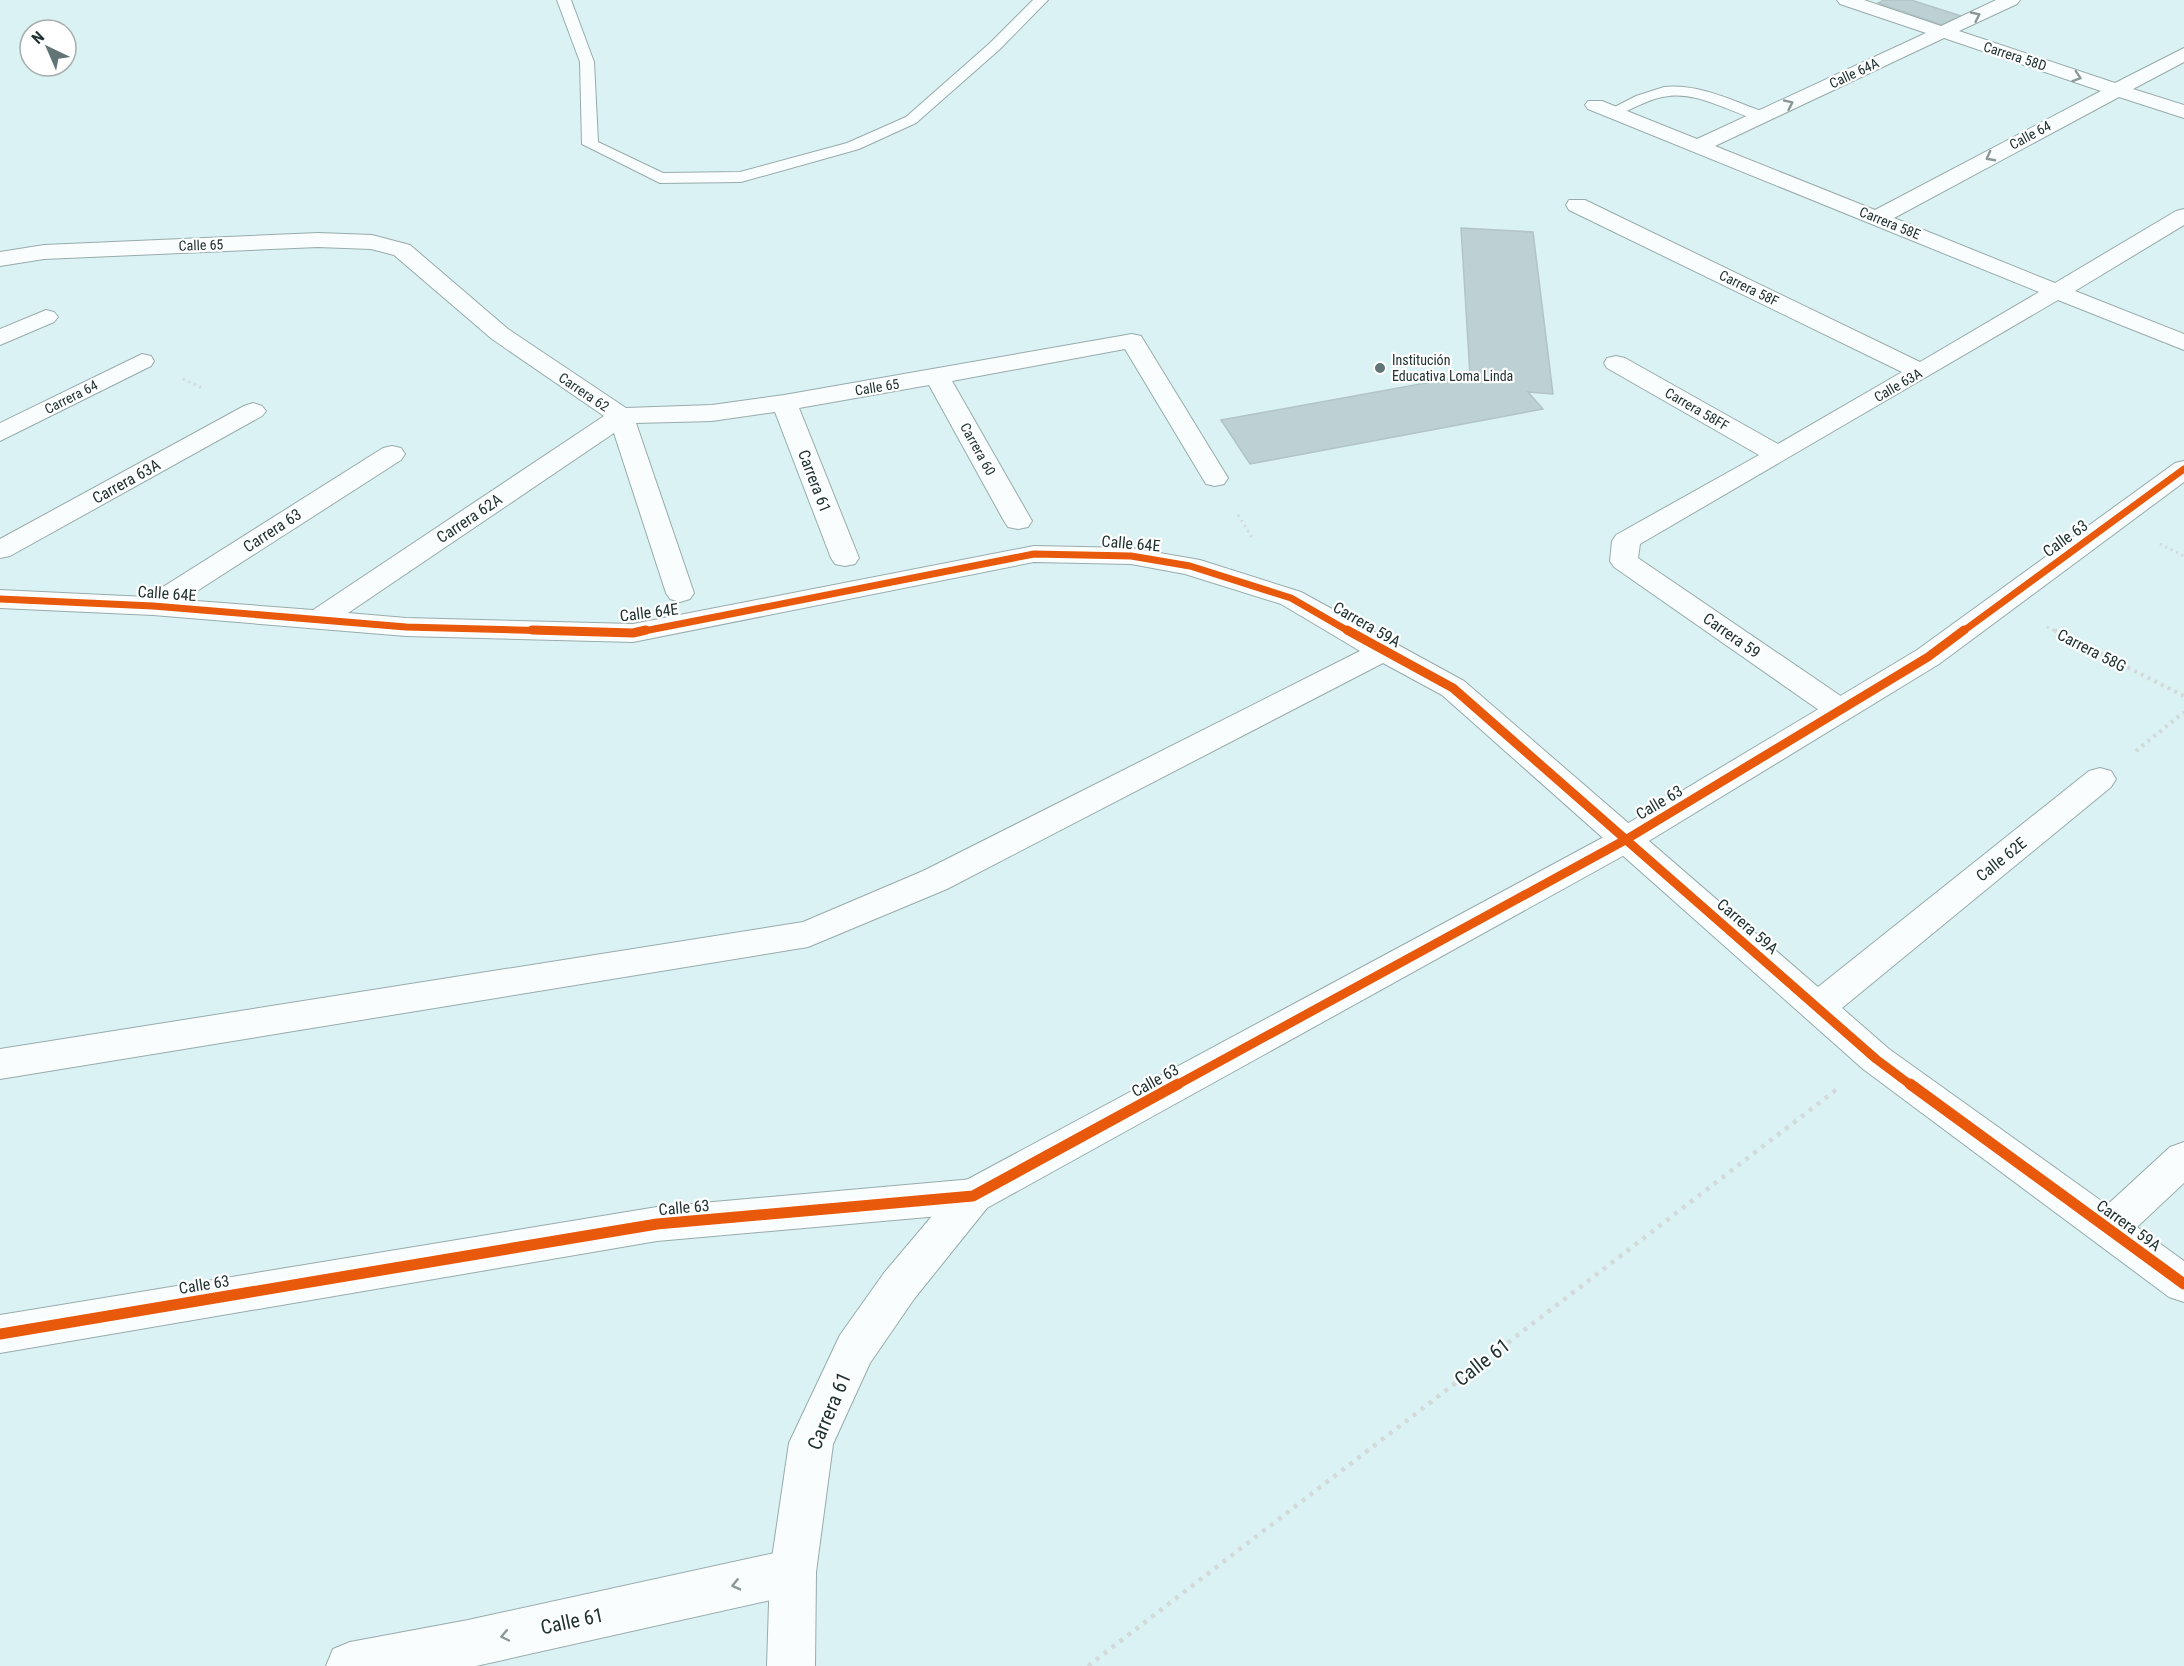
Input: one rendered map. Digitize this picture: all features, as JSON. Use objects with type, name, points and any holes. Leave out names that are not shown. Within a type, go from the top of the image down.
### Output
[{"type":"street","name":"Carrera 58D","points":[[1845,0],[2184,112]]},
{"type":"street","name":"Calle 64A","points":[[1698,146],[2011,0]]},
{"type":"street","name":"Calle 64","points":[[1877,218],[2184,54]]},
{"type":"street","name":"Carrera 58E","points":[[1604,108],[2184,343]]},
{"type":"street","name":"Carrera 58F","points":[[1576,205],[1921,372]]},
{"type":"street","name":"Calle 63A","points":[[1624,561],[1626,542],[1657,521],[1778,455],[2184,216]]},
{"type":"street","name":"Calle 65","points":[[0,259],[44,252],[318,240],[372,242],[402,250]]},
{"type":"street","name":"Carrera 62","points":[[402,250],[500,334],[621,416],[680,593]]},
{"type":"street","points":[[0,338],[46,317]]},
{"type":"street","name":"Calle 65","points":[[621,416],[712,413],[784,403],[938,378],[1132,341],[1215,478]]},
{"type":"street","name":"Carrera 64","points":[[0,433],[142,361]]},
{"type":"street","name":"Carrera 58FF","points":[[1616,363],[1778,455]]},
{"type":"street","name":"Carrera 60","points":[[938,378],[1018,521]]},
{"type":"street","name":"Carrera 61","points":[[784,403],[845,558]]},
{"type":"street","name":"Carrera 63A","points":[[0,550],[253,411]]},
{"type":"street","name":"Carrera 62A","points":[[318,620],[621,416]]},
{"type":"street","name":"Carrera 63","points":[[153,606],[392,454]]},
{"type":"street","name":"Calle 63","points":[[0,1334],[657,1224],[974,1196],[1627,839],[1928,657],[2184,469]]},
{"type":"street","name":"Calle 64E","points":[[0,599],[153,606],[406,627],[633,633],[1034,554],[1131,556],[1190,566],[1291,598]]},
{"type":"street","name":"Carrera 59","points":[[1624,561],[1840,710]]},
{"type":"street","name":"Carrera 59A","points":[[1291,598],[1453,688],[1876,1059],[2184,1284]]},
{"type":"street","points":[[0,1064],[808,934],[935,880],[1383,651]]},
{"type":"street","name":"Calle 62E","points":[[1818,1007],[2100,779]]},
{"type":"street","points":[[2108,1229],[2184,1158]]},
{"type":"street","name":"Carrera 61","points":[[791,1666],[793,1572],[811,1443],[855,1349],[899,1286],[974,1196]]},
{"type":"street","name":"Calle 61","points":[[350,1666],[468,1644],[793,1572]]},
{"type":"lane","points":[[564,0],[587,62],[590,144],[660,178],[684,178],[741,177],[854,146],[911,120],[1041,0]]},
{"type":"lane","points":[[1604,108],[1670,91],[1701,96],[1762,116]]},
{"type":"path","points":[[2100,779],[2184,712]]},
{"type":"building","points":[[1884,0],[1911,0],[1961,16],[1942,25],[1878,3]]},
{"type":"building","points":[[1461,228],[1533,232],[1553,394],[1528,392],[1543,409],[1250,464],[1221,420],[1470,375]]},
{"type":"cycle path","points":[[0,1334],[657,1224],[973,1196],[1627,839],[1928,657],[2184,469]]},
{"type":"cycle path","points":[[0,599],[153,606],[406,627],[633,633],[1034,554],[1131,556],[1190,566],[1291,598],[1453,688],[1876,1059],[2184,1284]]},
{"type":"place","name":"Institución Educativa Loma Linda","points":[[1380,368]]}]
